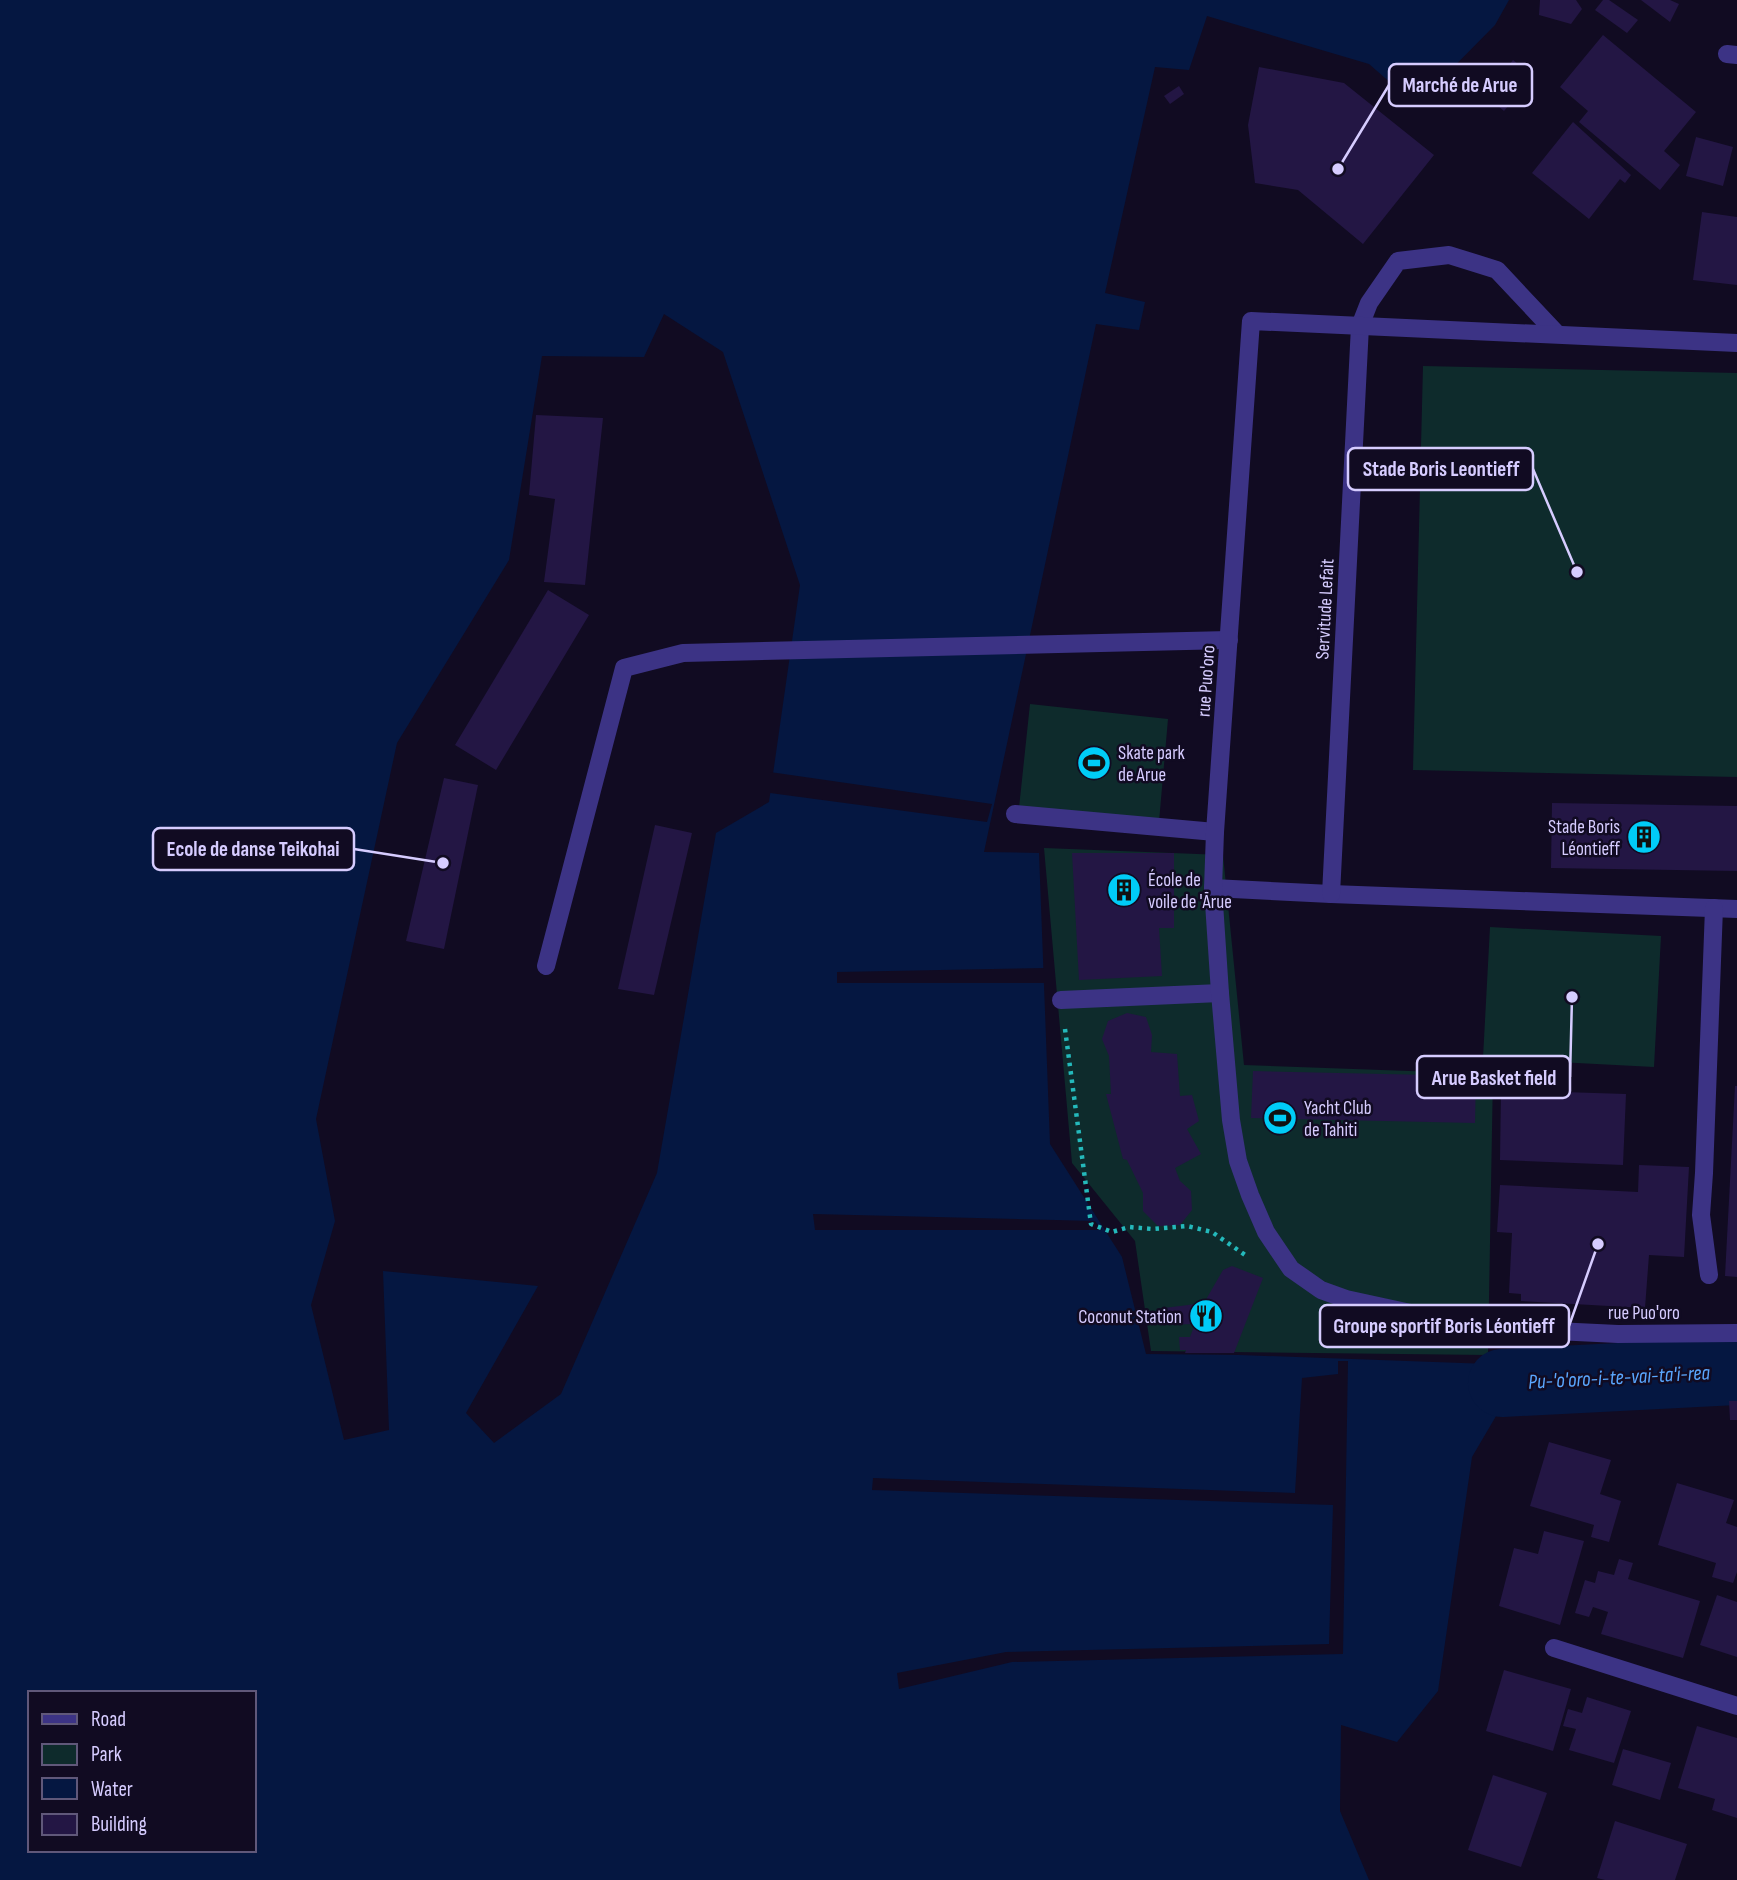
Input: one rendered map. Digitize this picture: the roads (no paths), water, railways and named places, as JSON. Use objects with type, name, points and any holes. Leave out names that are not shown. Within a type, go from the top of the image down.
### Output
[{"type":"street","points":[[1360,326],[1368,303],[1398,261],[1450,255],[1497,270],[1557,334]]},
{"type":"street","name":"rue Puo'oro","points":[[1737,343],[1251,321],[1213,888],[1231,1120],[1238,1161],[1266,1232],[1291,1269],[1321,1290],[1346,1299],[1475,1327],[1618,1334],[1737,1333]]},
{"type":"street","name":"Servitude Lefait","points":[[1331,894],[1360,326]]},
{"type":"street","points":[[547,966],[624,668],[683,653],[1229,640]]},
{"type":"street","points":[[1015,814],[1215,832]]},
{"type":"street","points":[[1213,888],[1737,909]]},
{"type":"street","points":[[1709,1275],[1701,1215],[1714,908]]},
{"type":"street","points":[[1061,1000],[1220,993]]},
{"type":"street","points":[[1554,1648],[1737,1706]]},
{"type":"water","points":[[0,0],[1509,0],[1495,25],[1416,105],[1369,64],[1207,16],[1189,70],[1155,67],[1105,293],[1145,302],[1139,330],[1096,324],[984,852],[1039,853],[1050,1144],[1122,1257],[1146,1354],[1489,1364],[1509,1394],[1472,1457],[1438,1691],[1397,1742],[1341,1725],[1340,1811],[1369,1880],[0,1880]],"holes":[[[664,314],[723,352],[800,585],[769,802],[716,833],[657,1173],[561,1394],[494,1443],[466,1413],[538,1286],[383,1271],[389,1430],[344,1440],[311,1305],[335,1221],[316,1119],[397,743],[509,560],[542,356],[644,357]]]},
{"type":"waterway","name":"Pu-'o'oro-i-te-vai-ta'i-rea","points":[[1502,1383],[1737,1371]]},
{"type":"place","name":"Marché de Arue","points":[[1338,169]]},
{"type":"place","name":"Stade Boris Leontieff","points":[[1577,572]]},
{"type":"place","name":"Skate park de Arue","points":[[1094,763]]},
{"type":"place","name":"Stade Boris Léontieff","points":[[1644,837]]},
{"type":"place","name":"Ecole de danse Teikohai","points":[[443,863]]},
{"type":"place","name":"École de voile de 'Ārue","points":[[1124,890]]},
{"type":"place","name":"Arue Basket field","points":[[1572,997]]},
{"type":"place","name":"Yacht Club de Tahiti","points":[[1280,1118]]},
{"type":"place","name":"Groupe sportif Boris Léontieff","points":[[1598,1244]]},
{"type":"place","name":"Coconut Station","points":[[1206,1316]]}]
